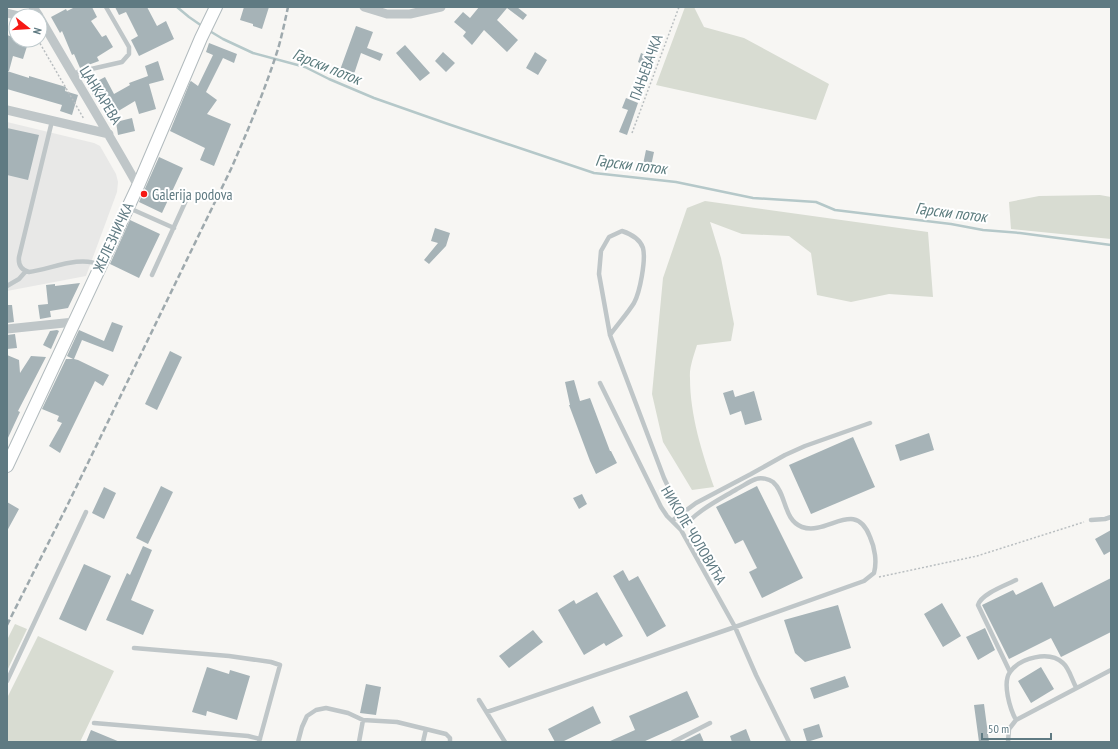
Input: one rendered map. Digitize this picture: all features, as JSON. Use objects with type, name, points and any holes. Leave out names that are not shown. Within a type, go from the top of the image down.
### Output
[{"type":"street","points":[[364,7],[387,14],[410,14],[441,7]]},
{"type":"street","name":"ЖЕЛЕЗНИЧКА","points":[[7,466],[138,186],[201,38],[215,11]]},
{"type":"street","name":"ЦАНКАРЕВА","points":[[48,33],[109,134],[138,186]]},
{"type":"street","points":[[7,110],[109,134]]},
{"type":"street","points":[[7,329],[74,322]]},
{"type":"lane","points":[[72,75],[78,72],[122,62],[129,54],[129,47],[106,7]]},
{"type":"lane","points":[[52,121],[19,257],[20,266],[26,271],[33,271],[82,260],[92,261],[100,265]]},
{"type":"lane","points":[[152,275],[188,196]]},
{"type":"lane","points":[[127,208],[174,228]]},
{"type":"lane","points":[[610,335],[634,302],[641,285],[643,248],[633,235],[622,231],[609,237],[601,251],[599,274],[610,335],[664,478],[681,514]]},
{"type":"lane","points":[[7,286],[19,279],[26,271]]},
{"type":"lane","name":"НИКОЛЕ ЧОЛОВИЋА","points":[[600,383],[661,507],[667,516],[673,520],[681,530],[735,627],[756,675],[789,742]]},
{"type":"lane","points":[[673,520],[696,502],[752,474],[785,455],[805,446],[870,423]]},
{"type":"lane","points":[[486,712],[735,627],[864,581],[874,573],[875,569],[874,549],[869,534],[862,523],[858,520],[849,518],[816,528],[801,526],[792,521],[778,488],[773,482],[766,479],[756,479],[705,508],[691,519],[681,530]]},
{"type":"lane","points":[[7,681],[86,512]]},
{"type":"lane","points":[[1091,520],[1111,517]]},
{"type":"lane","points":[[1010,672],[978,605],[980,600],[985,596],[1016,580]]},
{"type":"lane","points":[[94,723],[248,736],[260,741],[280,665],[266,661],[229,656],[134,648]]},
{"type":"lane","points":[[1016,720],[1012,713],[1008,699],[1008,678],[1010,672],[1026,660],[1049,656],[1054,658],[1064,664],[1076,687]]},
{"type":"lane","points":[[1008,742],[1009,729],[1016,720],[1076,687],[1111,670]]},
{"type":"lane","points":[[479,700],[505,742]]},
{"type":"lane","points":[[298,742],[307,716],[320,708],[339,710],[363,720],[397,722],[446,734],[450,738],[450,742]]},
{"type":"lane","points":[[359,742],[363,720]]},
{"type":"lane","points":[[673,742],[710,723]]},
{"type":"lane","points":[[423,742],[426,729]]},
{"type":"path","name":"ПАЊЕВАЧКА","points":[[632,133],[679,7]]},
{"type":"path","points":[[43,48],[90,130]]},
{"type":"path","points":[[871,576],[880,577],[977,556],[1091,520]]},
{"type":"shaded area","points":[[685,7],[694,7],[704,27],[744,38],[829,84],[816,120],[656,85]]},
{"type":"shaded area","points":[[7,122],[94,143],[100,146],[116,174],[118,182],[117,192],[86,276],[7,291]]},
{"type":"shaded area","points":[[1100,195],[1111,197],[1111,239],[1011,229],[1009,202],[1039,196]]},
{"type":"shaded area","points":[[705,201],[928,232],[933,297],[889,294],[851,302],[817,295],[811,253],[789,236],[742,234],[710,222],[721,258],[734,324],[731,341],[697,345],[692,362],[690,374],[694,420],[714,487],[692,490],[663,442],[652,394],[663,278],[687,208]]},
{"type":"shaded area","points":[[15,624],[27,629],[7,671],[7,640]]},
{"type":"shaded area","points":[[38,636],[114,671],[80,742],[7,742],[7,698]]},
{"type":"building","points":[[75,7],[92,7],[97,17],[91,21],[102,37],[106,35],[113,47],[97,57],[99,61],[80,68],[74,54],[72,55],[62,31],[60,33],[51,17],[66,9],[67,11]]},
{"type":"building","points":[[115,7],[147,7],[157,26],[166,21],[174,39],[139,56],[131,40],[138,36],[126,12],[119,15]]},
{"type":"building","points":[[244,7],[269,7],[262,29],[253,26],[253,24],[240,20]]},
{"type":"building","points":[[479,7],[517,7],[527,15],[523,20],[507,8],[497,20],[518,40],[507,52],[484,30],[472,45],[463,36],[466,32],[454,22],[463,12],[470,18]]},
{"type":"building","points":[[356,26],[373,32],[367,48],[383,54],[380,61],[361,53],[354,74],[340,70]]},
{"type":"building","points":[[7,35],[8,48],[26,48],[23,59],[13,56],[9,71],[7,71]]},
{"type":"building","points":[[209,43],[237,54],[234,63],[223,58],[206,92],[217,100],[207,114],[231,124],[214,166],[200,160],[205,148],[170,131],[190,82],[191,81],[198,86],[213,55],[206,52]]},
{"type":"building","points":[[405,45],[430,73],[420,81],[396,53]]},
{"type":"building","points":[[443,52],[455,63],[446,72],[435,61]]},
{"type":"building","points":[[535,52],[547,60],[538,75],[526,68]]},
{"type":"building","points":[[641,53],[650,57],[647,66],[638,62]]},
{"type":"building","points":[[158,61],[164,80],[149,84],[156,109],[139,114],[135,101],[115,113],[104,95],[95,99],[88,86],[105,77],[114,94],[130,85],[129,83],[148,76],[145,66]]},
{"type":"building","points":[[7,71],[66,87],[65,91],[78,95],[72,115],[60,111],[62,105],[7,89]]},
{"type":"building","points":[[626,98],[638,103],[627,135],[619,132],[628,110],[622,108]]},
{"type":"building","points":[[132,118],[135,131],[118,135],[116,122]]},
{"type":"building","points":[[7,128],[39,135],[28,180],[7,175]]},
{"type":"building","points":[[646,150],[654,152],[650,171],[642,169]]},
{"type":"building","points":[[159,157],[183,168],[162,213],[139,202]]},
{"type":"building","points":[[130,220],[160,234],[139,278],[110,264]]},
{"type":"building","points":[[435,228],[450,233],[446,246],[429,264],[424,260],[438,243],[431,241]]},
{"type":"building","points":[[80,283],[68,308],[50,311],[51,317],[40,319],[38,305],[48,304],[46,285],[55,284],[55,286]]},
{"type":"building","points":[[7,305],[12,305],[14,322],[7,323]]},
{"type":"building","points":[[112,322],[123,326],[113,352],[82,340],[74,359],[109,375],[103,386],[95,381],[60,453],[49,446],[62,423],[57,421],[59,416],[42,409],[66,359],[73,359],[67,356],[79,330],[104,341]]},
{"type":"building","points":[[50,331],[59,331],[51,349],[43,345]]},
{"type":"building","points":[[15,334],[17,348],[7,349],[7,335]]},
{"type":"building","points":[[170,351],[182,357],[157,410],[145,404]]},
{"type":"building","points":[[7,355],[19,360],[20,373],[31,356],[46,357],[18,411],[20,412],[7,440]]},
{"type":"building","points":[[574,380],[580,401],[590,398],[610,451],[617,463],[596,474],[569,405],[565,382]]},
{"type":"building","points":[[733,390],[735,397],[754,391],[762,420],[745,425],[741,411],[730,415],[723,393]]},
{"type":"building","points":[[929,433],[934,450],[900,461],[895,445]]},
{"type":"building","points":[[853,437],[875,487],[811,514],[789,465]]},
{"type":"building","points":[[161,486],[173,492],[148,544],[136,538]]},
{"type":"building","points":[[757,486],[803,578],[762,598],[749,572],[757,568],[743,540],[735,544],[716,507]]},
{"type":"building","points":[[104,487],[116,493],[104,519],[92,513]]},
{"type":"building","points":[[582,494],[587,504],[579,509],[573,498]]},
{"type":"building","points":[[7,502],[19,509],[7,531]]},
{"type":"building","points":[[1111,530],[1111,551],[1104,555],[1095,539]]},
{"type":"building","points":[[143,546],[152,550],[131,600],[154,610],[143,635],[106,620],[127,573],[130,575]]},
{"type":"building","points":[[84,564],[111,576],[86,631],[59,619]]},
{"type":"building","points":[[623,570],[629,581],[638,576],[666,626],[647,637],[613,576]]},
{"type":"building","points":[[1111,578],[1111,632],[1061,657],[1051,638],[1009,659],[982,605],[1013,590],[1016,595],[1042,582],[1054,607]]},
{"type":"building","points":[[597,592],[623,636],[606,646],[604,643],[584,655],[558,610],[574,600],[576,604]]},
{"type":"building","points":[[942,603],[961,636],[943,647],[924,614]]},
{"type":"building","points":[[838,605],[851,648],[805,662],[795,653],[784,620]]},
{"type":"building","points":[[985,628],[995,650],[978,660],[966,637]]},
{"type":"building","points":[[533,630],[543,642],[509,668],[499,656]]},
{"type":"building","points":[[207,667],[229,674],[230,670],[250,676],[237,720],[207,711],[206,716],[192,712]]},
{"type":"building","points":[[1041,667],[1054,689],[1031,703],[1018,681]]},
{"type":"building","points":[[845,676],[849,687],[814,699],[810,688]]},
{"type":"building","points":[[366,684],[381,687],[376,715],[360,713]]},
{"type":"building","points":[[687,691],[699,717],[643,742],[608,742],[635,730],[629,716]]},
{"type":"building","points":[[984,704],[989,742],[979,742],[974,705]]},
{"type":"building","points":[[593,706],[601,723],[562,742],[555,742],[548,729]]},
{"type":"building","points":[[819,724],[823,737],[807,742],[803,729]]},
{"type":"building","points":[[746,729],[751,742],[732,742],[730,736]]},
{"type":"building","points":[[91,730],[120,742],[86,742]]},
{"type":"building","points":[[700,733],[704,742],[682,742]]},
{"type":"waterway","name":"Гарски поток","points":[[177,7],[202,26]]},
{"type":"waterway","name":"Гарски поток","points":[[208,30],[253,53],[305,67],[374,98],[594,173],[676,182],[753,198],[816,202],[835,210],[951,224],[983,230],[1020,233],[1111,245]]},
{"type":"railway","points":[[7,625],[66,508],[231,169],[256,110],[273,64],[288,7]]},
{"type":"place","name":"Galerija podova","points":[[144,194]]}]
